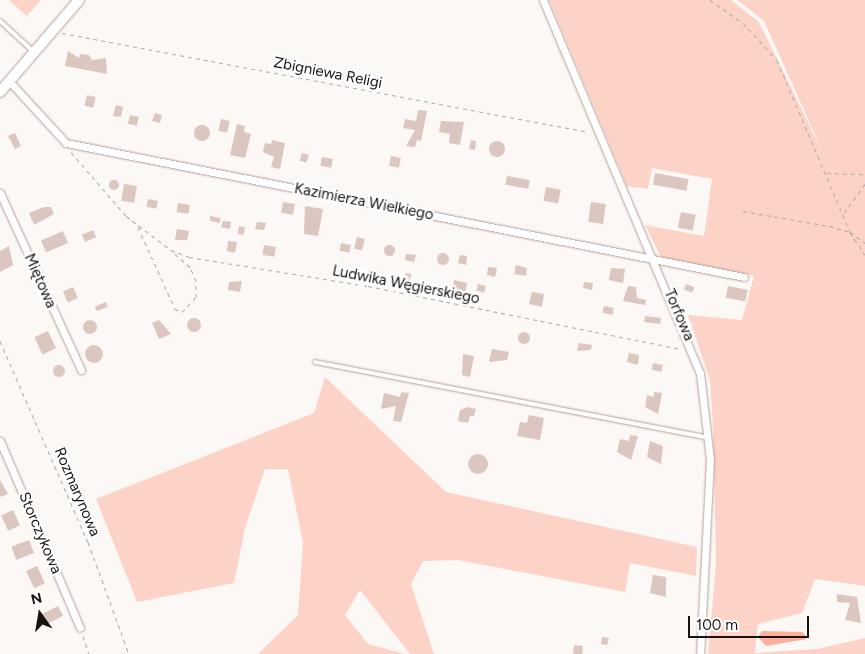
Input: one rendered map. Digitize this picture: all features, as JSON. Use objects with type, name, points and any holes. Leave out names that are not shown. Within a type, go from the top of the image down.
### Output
[{"type":"street","points":[[0,92],[79,0]]},
{"type":"street","name":"Torfowa","points":[[543,0],[694,349],[710,438],[700,654]]},
{"type":"street","points":[[9,81],[66,143]]},
{"type":"street","name":"Kazimierza Wielkiego","points":[[66,143],[744,277]]},
{"type":"street","name":"Miętowa","points":[[0,193],[80,370]]},
{"type":"street","name":"Storczykowa","points":[[0,441],[80,628]]},
{"type":"lane","points":[[0,21],[34,52]]},
{"type":"lane","points":[[315,362],[710,438]]},
{"type":"path","points":[[710,0],[743,23],[777,60],[850,232],[865,255]]},
{"type":"path","name":"Zbigniewa Religi","points":[[52,31],[600,134]]},
{"type":"path","name":"Ludwika Węgierskiego","points":[[66,143],[126,216],[170,250],[189,257],[694,349]]},
{"type":"path","points":[[826,173],[865,174]]},
{"type":"path","points":[[843,214],[865,184]]},
{"type":"path","points":[[743,211],[850,232],[865,243]]},
{"type":"path","points":[[138,226],[175,309],[182,312],[196,297],[196,281],[190,267],[170,250]]},
{"type":"path","name":"Rozmarynowa","points":[[0,340],[88,542],[129,654]]},
{"type":"path","points":[[80,628],[89,654]]},
{"type":"shaded area","points":[[9,0],[41,0],[27,16]]},
{"type":"shaded area","points":[[549,0],[731,0],[759,22],[826,159],[764,21],[737,0],[865,0],[865,586],[815,579],[802,613],[758,624],[755,653],[817,649],[865,638],[865,654],[708,654],[716,563],[713,425],[710,380],[688,315],[742,320],[754,276],[661,257],[645,225],[704,236],[712,179],[652,168],[648,189],[627,186]]},
{"type":"shaded area","points":[[325,377],[446,492],[697,547],[696,576],[630,563],[625,592],[458,560],[423,561],[411,584],[434,654],[410,654],[360,590],[345,615],[368,644],[405,654],[258,654],[298,615],[303,543],[288,469],[265,469],[245,528],[234,583],[137,602],[96,499],[314,413]]},
{"type":"shaded area","points":[[762,631],[803,632],[807,639],[766,646],[758,637]]},
{"type":"building","points":[[68,51],[79,58],[80,54],[89,55],[92,60],[106,58],[107,74],[65,66]]},
{"type":"building","points":[[87,95],[96,97],[93,108],[85,106]]},
{"type":"building","points":[[116,105],[123,107],[121,117],[113,116]]},
{"type":"building","points":[[418,110],[427,111],[421,141],[417,140],[415,147],[406,146],[415,130],[403,128],[405,119],[416,121]]},
{"type":"building","points":[[155,113],[162,115],[160,123],[152,121]]},
{"type":"building","points":[[130,115],[139,117],[137,126],[128,124]]},
{"type":"building","points":[[221,119],[230,121],[227,133],[218,131]]},
{"type":"building","points":[[441,121],[464,122],[460,145],[449,143],[450,134],[439,132]]},
{"type":"building","points":[[237,124],[245,126],[244,132],[251,134],[245,158],[230,155]]},
{"type":"building","points":[[202,125],[210,133],[202,141],[194,133]]},
{"type":"building","points":[[15,133],[21,146],[15,149],[8,136]]},
{"type":"building","points":[[272,140],[285,143],[280,169],[271,167],[274,157],[263,152],[265,143],[271,144]]},
{"type":"building","points":[[471,140],[476,141],[475,150],[469,149]]},
{"type":"building","points":[[497,141],[503,143],[505,149],[503,155],[497,157],[491,155],[489,149],[491,143]]},
{"type":"building","points":[[302,153],[309,155],[307,163],[300,161]]},
{"type":"building","points":[[391,156],[401,158],[399,168],[389,166]]},
{"type":"building","points":[[322,157],[333,159],[331,168],[320,166]]},
{"type":"building","points":[[655,173],[688,179],[686,191],[653,185]]},
{"type":"building","points":[[507,176],[530,180],[528,189],[505,185]]},
{"type":"building","points":[[112,180],[116,180],[119,185],[116,190],[112,190],[109,187],[109,183]]},
{"type":"building","points":[[124,184],[137,186],[134,203],[121,201]]},
{"type":"building","points":[[546,187],[561,190],[558,204],[543,201]]},
{"type":"building","points":[[148,199],[158,201],[156,209],[146,207]]},
{"type":"building","points":[[283,202],[295,204],[293,215],[281,213]]},
{"type":"building","points":[[591,202],[606,204],[603,224],[588,222]]},
{"type":"building","points":[[178,203],[190,205],[188,214],[177,212]]},
{"type":"building","points":[[305,206],[323,209],[318,236],[304,234]]},
{"type":"building","points":[[44,207],[51,207],[54,214],[34,225],[29,213]]},
{"type":"building","points":[[681,212],[696,215],[693,231],[678,228]]},
{"type":"building","points":[[210,216],[220,218],[220,223],[210,221]]},
{"type":"building","points":[[223,221],[231,222],[230,229],[221,227]]},
{"type":"building","points":[[257,222],[266,223],[264,230],[255,229]]},
{"type":"building","points":[[239,226],[245,227],[244,235],[238,234]]},
{"type":"building","points":[[177,229],[189,231],[187,240],[175,240]]},
{"type":"building","points":[[93,230],[96,237],[85,242],[82,235]]},
{"type":"building","points":[[63,231],[68,243],[46,252],[41,240]]},
{"type":"building","points":[[357,237],[365,239],[362,251],[354,249]]},
{"type":"building","points":[[228,241],[237,242],[235,253],[227,251]]},
{"type":"building","points":[[341,243],[351,245],[349,253],[339,251]]},
{"type":"building","points":[[389,244],[395,250],[389,256],[383,250]]},
{"type":"building","points":[[264,245],[276,247],[274,257],[262,255]]},
{"type":"building","points":[[9,246],[13,265],[0,272],[0,251]]},
{"type":"building","points":[[445,253],[448,254],[448,264],[441,265],[438,264],[437,257],[438,254]]},
{"type":"building","points":[[406,254],[416,255],[414,262],[405,260]]},
{"type":"building","points":[[460,255],[467,256],[466,265],[458,263]]},
{"type":"building","points":[[516,265],[527,268],[526,276],[514,274]]},
{"type":"building","points":[[488,267],[497,268],[495,277],[487,275]]},
{"type":"building","points":[[611,268],[625,269],[623,283],[609,280]]},
{"type":"building","points":[[406,273],[411,274],[410,283],[404,282]]},
{"type":"building","points":[[454,280],[467,283],[465,294],[452,293]]},
{"type":"building","points":[[242,281],[240,292],[228,290],[229,282]]},
{"type":"building","points":[[584,282],[593,283],[592,290],[583,288]]},
{"type":"building","points":[[478,284],[486,286],[484,293],[476,291]]},
{"type":"building","points":[[686,284],[694,287],[692,293],[684,290]]},
{"type":"building","points":[[628,286],[636,287],[637,298],[646,300],[645,305],[623,301]]},
{"type":"building","points":[[728,286],[748,290],[745,302],[726,298]]},
{"type":"building","points":[[73,287],[78,298],[68,302],[63,291]]},
{"type":"building","points":[[532,292],[544,294],[542,307],[529,304]]},
{"type":"building","points":[[106,302],[108,307],[97,311],[95,306]]},
{"type":"building","points":[[604,306],[614,308],[612,315],[603,313]]},
{"type":"building","points":[[645,316],[661,318],[660,324],[644,322]]},
{"type":"building","points":[[191,318],[197,318],[201,325],[197,332],[191,332],[187,328],[187,322]]},
{"type":"building","points":[[87,320],[93,320],[97,327],[93,334],[87,334],[83,330],[83,324]]},
{"type":"building","points":[[159,320],[171,334],[159,339],[152,323]]},
{"type":"building","points":[[48,331],[56,348],[42,355],[34,337]]},
{"type":"building","points":[[526,332],[529,333],[529,343],[522,344],[519,343],[518,336],[519,333]]},
{"type":"building","points":[[579,343],[592,345],[591,350],[577,351]]},
{"type":"building","points":[[94,345],[100,348],[103,354],[100,360],[94,363],[88,360],[85,354],[88,348]]},
{"type":"building","points":[[492,349],[509,352],[507,360],[489,362]]},
{"type":"building","points":[[629,353],[639,355],[638,365],[627,362]]},
{"type":"building","points":[[463,354],[474,356],[470,377],[462,375]]},
{"type":"building","points":[[653,363],[663,365],[661,372],[652,370]]},
{"type":"building","points":[[57,365],[61,365],[65,371],[61,377],[57,377],[53,373],[53,369]]},
{"type":"building","points":[[401,392],[409,393],[401,422],[393,421],[396,406],[381,409],[384,393],[400,397]]},
{"type":"building","points":[[654,392],[662,393],[658,414],[645,407],[647,395],[654,397]]},
{"type":"building","points":[[468,407],[476,409],[474,416],[470,416],[468,423],[458,421],[460,410]]},
{"type":"building","points":[[529,415],[544,418],[540,440],[517,436],[520,422],[527,423]]},
{"type":"building","points":[[630,435],[638,436],[631,460],[617,452],[620,439],[629,441]]},
{"type":"building","points":[[650,441],[663,446],[661,464],[647,457]]},
{"type":"building","points":[[478,454],[485,457],[488,464],[485,471],[478,474],[471,471],[468,464],[471,457]]},
{"type":"building","points":[[0,480],[8,494],[0,497]]},
{"type":"building","points":[[13,510],[20,526],[8,531],[1,515]]},
{"type":"building","points":[[29,540],[34,553],[16,560],[11,547]]},
{"type":"building","points":[[37,566],[45,583],[34,588],[26,571]]},
{"type":"building","points":[[653,575],[666,577],[666,597],[650,593]]},
{"type":"building","points":[[837,594],[857,597],[861,623],[845,620],[850,603],[837,602]]},
{"type":"building","points":[[58,606],[63,616],[45,625],[40,615]]},
{"type":"building","points":[[602,637],[609,638],[607,645],[601,644]]},
{"type":"building","points":[[574,645],[583,646],[582,654],[573,654]]}]
